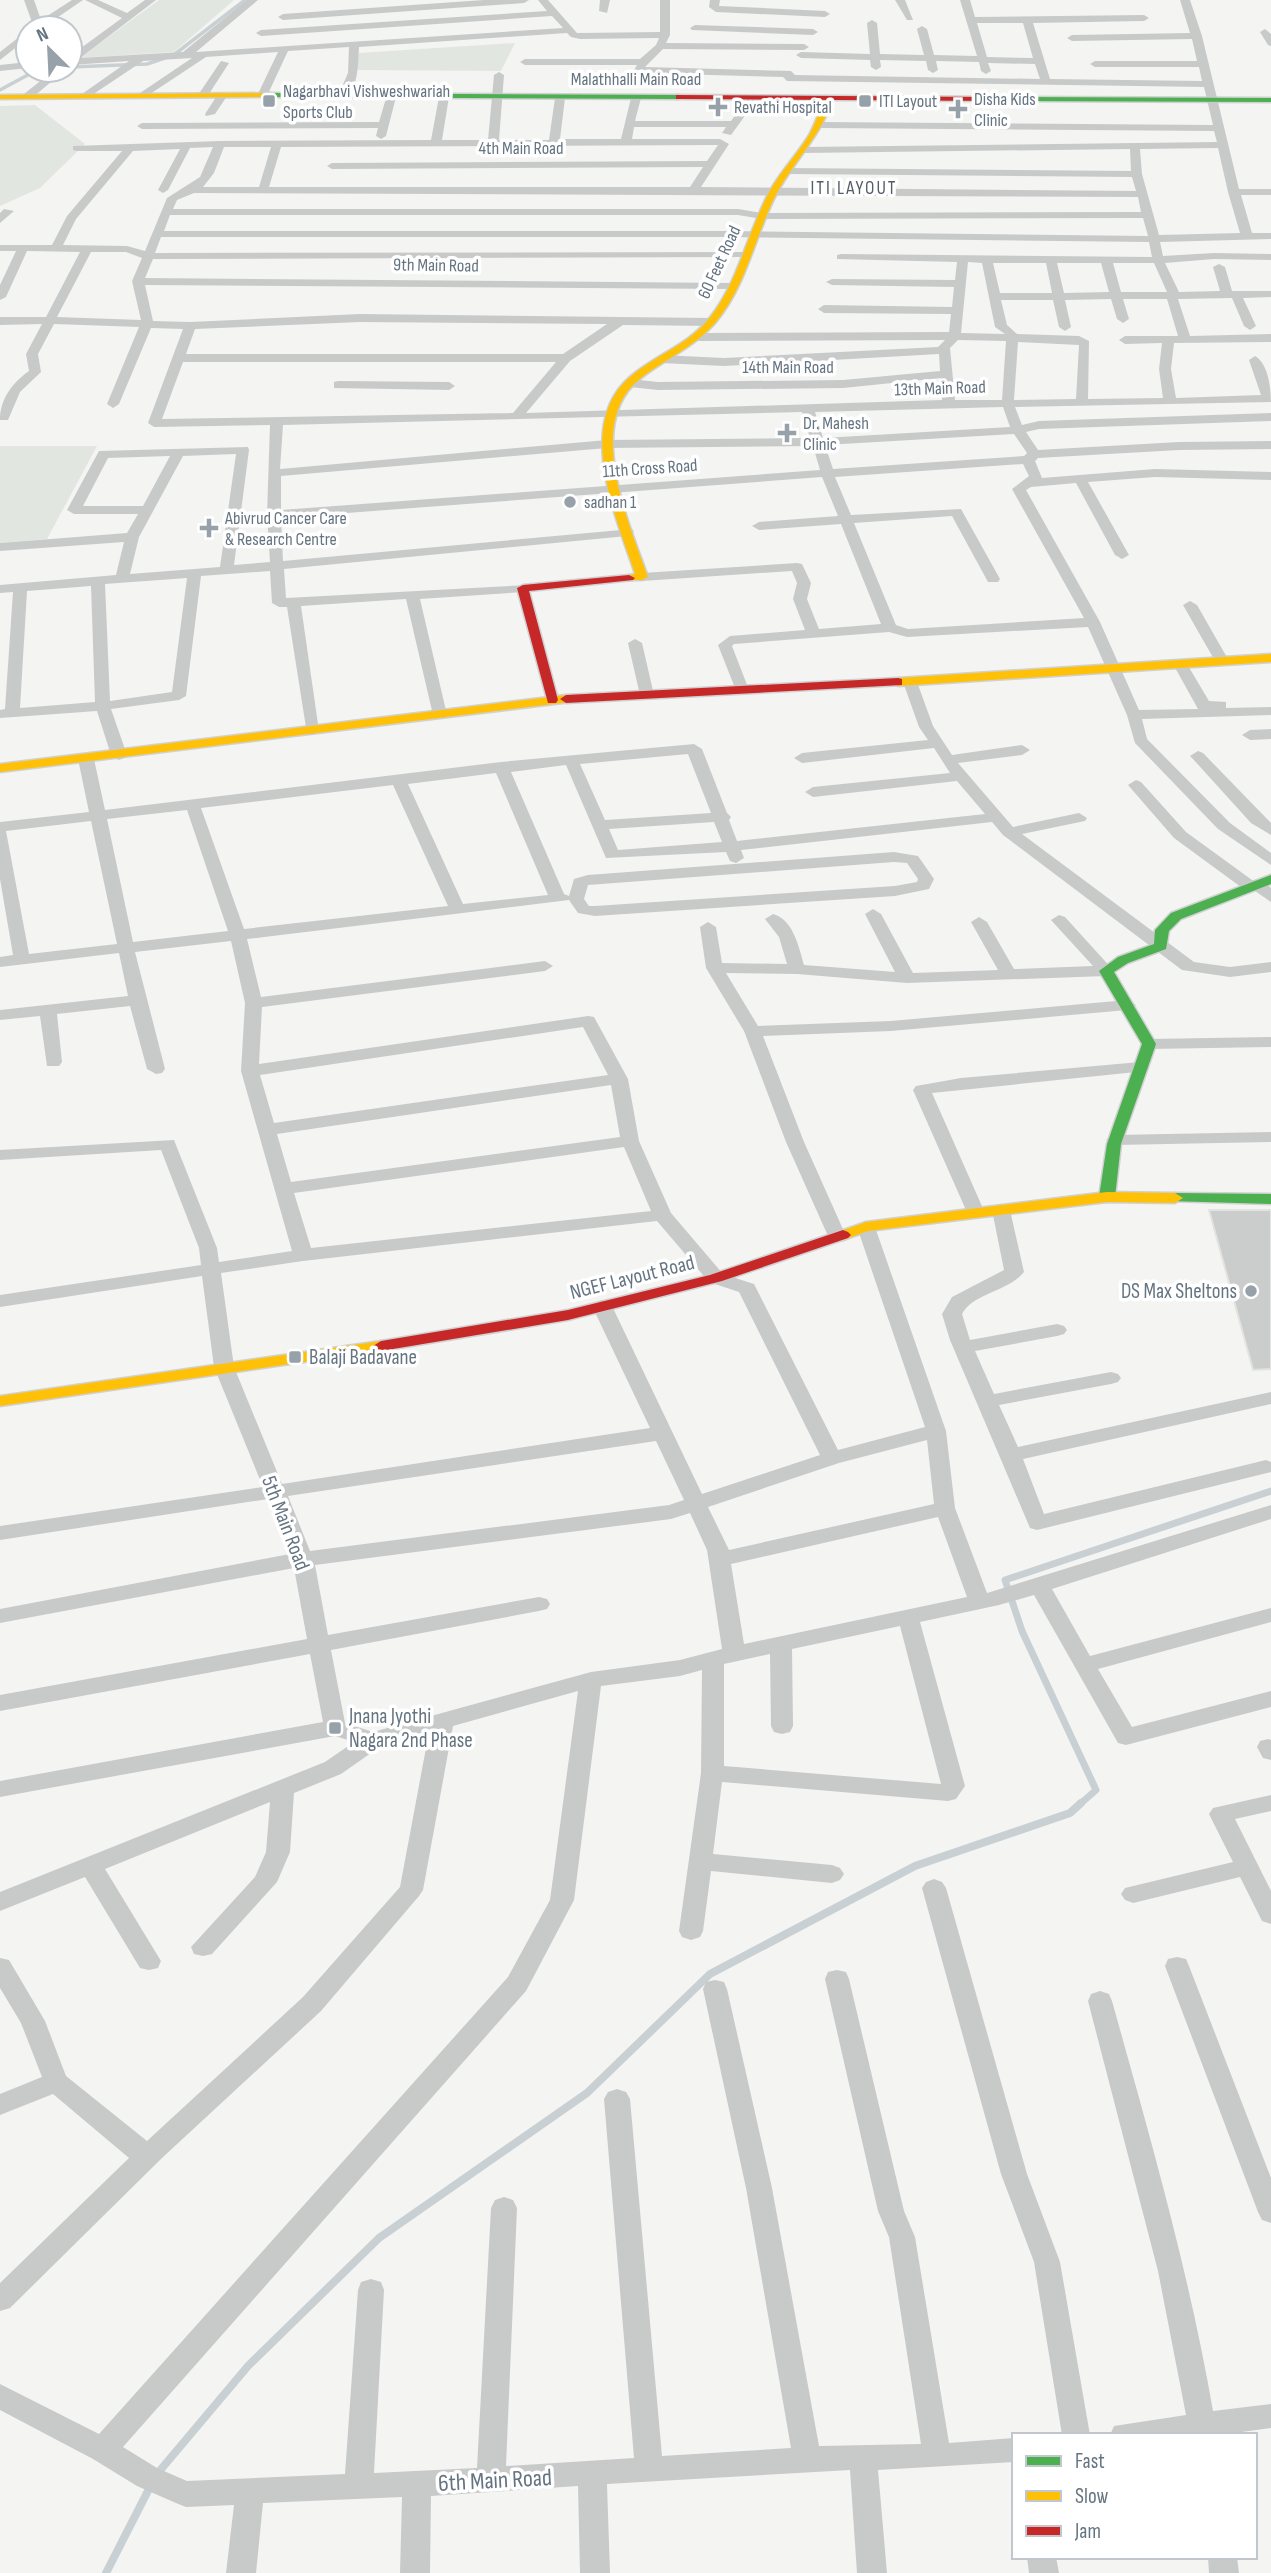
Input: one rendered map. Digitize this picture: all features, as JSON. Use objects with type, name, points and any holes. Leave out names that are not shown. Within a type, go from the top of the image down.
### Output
[{"type":"street","points":[[56,14],[78,0]]},
{"type":"street","points":[[90,0],[128,17]]},
{"type":"street","points":[[84,51],[151,0]]},
{"type":"street","points":[[181,55],[253,0]]},
{"type":"street","points":[[335,13],[348,0]]},
{"type":"street","points":[[398,8],[408,0]]},
{"type":"street","points":[[283,18],[456,2],[524,0]]},
{"type":"street","points":[[543,0],[574,36],[665,35]]},
{"type":"street","points":[[665,0],[665,35],[659,47],[643,62],[639,71],[824,79],[1208,84]]},
{"type":"street","points":[[715,0],[716,9],[827,11],[776,98]]},
{"type":"street","points":[[900,0],[909,18]]},
{"type":"street","points":[[965,0],[989,82]]},
{"type":"street","points":[[1185,0],[1197,36],[1217,128],[1247,236]]},
{"type":"street","points":[[237,52],[292,9]]},
{"type":"street","points":[[261,33],[553,13]]},
{"type":"street","points":[[973,20],[1144,18]]},
{"type":"street","points":[[1097,19],[1104,37]]},
{"type":"street","points":[[1027,20],[1046,83]]},
{"type":"street","points":[[872,23],[873,56],[878,80]]},
{"type":"street","points":[[695,28],[813,32]]},
{"type":"street","points":[[922,29],[935,81]]},
{"type":"street","points":[[84,61],[570,30]]},
{"type":"street","points":[[1265,32],[1271,43]]},
{"type":"street","points":[[1072,38],[1197,36]]},
{"type":"street","points":[[0,57],[14,45]]},
{"type":"street","points":[[344,96],[353,73],[354,45]]},
{"type":"street","points":[[573,47],[585,48]]},
{"type":"street","points":[[646,48],[802,51],[824,55],[1039,61]]},
{"type":"street","points":[[262,96],[284,49]]},
{"type":"street","points":[[144,95],[204,54]]},
{"type":"street","points":[[824,55],[824,79]]},
{"type":"street","points":[[86,96],[141,58]]},
{"type":"street","points":[[525,62],[643,62]]},
{"type":"street","points":[[203,95],[224,63]]},
{"type":"street","points":[[1095,64],[1202,64]]},
{"type":"street","points":[[493,144],[499,75]]},
{"type":"street","points":[[28,96],[43,84]]},
{"type":"street","name":"Malathhalli Main Road","points":[[0,97],[203,95],[1213,100]]},
{"type":"street","points":[[210,114],[222,96]]},
{"type":"street","points":[[379,145],[391,97]]},
{"type":"street","points":[[436,144],[444,97]]},
{"type":"street","points":[[554,143],[560,97]]},
{"type":"street","points":[[626,143],[636,98]]},
{"type":"street","points":[[720,142],[754,98]]},
{"type":"street","name":"60 Feet Road","points":[[642,577],[627,532],[607,444],[610,415],[630,383],[661,359],[699,337],[711,322],[733,286],[751,236],[774,191],[820,125],[829,98]]},
{"type":"street","points":[[1213,100],[1271,102]]},
{"type":"street","points":[[629,124],[733,124]]},
{"type":"street","points":[[142,126],[383,125]]},
{"type":"street","points":[[820,125],[1217,128]]},
{"type":"street","points":[[78,148],[220,144],[720,142],[724,145],[692,190]]},
{"type":"street","points":[[113,404],[147,322],[138,281],[148,256],[172,198],[194,190],[205,181],[220,144]]},
{"type":"street","points":[[263,190],[278,144]]},
{"type":"street","points":[[323,191],[338,144]]},
{"type":"street","points":[[163,190],[187,145]]},
{"type":"street","points":[[803,150],[1222,145]]},
{"type":"street","points":[[1135,147],[1142,194],[1158,260],[1174,294],[1172,300],[1185,339]]},
{"type":"street","points":[[56,248],[71,218],[130,148]]},
{"type":"street","name":"4th Main Road","points":[[332,166],[710,164]]},
{"type":"street","points":[[788,171],[1138,174]]},
{"type":"street","points":[[194,190],[692,190],[1142,194]]},
{"type":"street","points":[[370,285],[396,190]]},
{"type":"street","points":[[492,212],[501,190]]},
{"type":"street","points":[[1233,192],[1271,192]]},
{"type":"street","points":[[167,212],[738,212],[762,216],[1147,215]]},
{"type":"street","points":[[158,234],[1154,239],[1271,236]]},
{"type":"street","points":[[814,338],[845,238]]},
{"type":"street","points":[[0,247],[127,249],[148,256],[620,321],[711,322]]},
{"type":"street","points":[[0,297],[23,248]]},
{"type":"street","points":[[4,417],[10,396],[18,384],[35,372],[32,354],[87,248]]},
{"type":"street","points":[[0,321],[147,322],[190,326],[370,285],[746,254]]},
{"type":"street","points":[[841,257],[1051,260],[1271,257]]},
{"type":"street","points":[[950,404],[944,347],[955,336],[963,259]]},
{"type":"street","points":[[987,259],[1001,327],[1009,331],[1012,337],[1008,404],[1031,457],[1036,477],[1019,489],[1093,622],[1134,715],[1140,740],[1224,826],[1271,860]]},
{"type":"street","points":[[1051,260],[1065,327]]},
{"type":"street","points":[[1106,260],[1123,319]]},
{"type":"street","points":[[1219,267],[1250,326]]},
{"type":"street","name":"9th Main Road","points":[[138,281],[733,286]]},
{"type":"street","points":[[828,295],[962,284]]},
{"type":"street","points":[[995,297],[1271,294]]},
{"type":"street","points":[[828,295],[959,311]]},
{"type":"street","points":[[517,416],[566,358],[620,321]]},
{"type":"street","points":[[190,326],[154,423],[277,421],[449,401]]},
{"type":"street","points":[[699,337],[955,336],[1083,342],[1082,403]]},
{"type":"street","points":[[1125,340],[1271,338]]},
{"type":"street","points":[[1168,339],[1165,369],[1170,402]]},
{"type":"street","points":[[661,359],[723,362],[944,350]]},
{"type":"street","points":[[449,401],[452,357]]},
{"type":"street","points":[[178,358],[566,358]]},
{"type":"street","points":[[1255,360],[1270,398]]},
{"type":"street","name":"14th Main Road","points":[[630,383],[658,386],[843,384],[946,374]]},
{"type":"street","points":[[338,384],[449,401]]},
{"type":"street","name":"13th Main Road","points":[[449,401],[517,416],[1270,398]]},
{"type":"street","points":[[808,410],[828,475],[890,628]]},
{"type":"street","points":[[275,472],[607,444],[820,442],[1018,430],[1039,425],[1271,417]]},
{"type":"street","points":[[277,421],[274,515],[279,603],[412,596],[797,567],[804,583],[800,599],[814,634]]},
{"type":"street","name":"11th Cross Road","points":[[274,515],[617,487],[828,475],[1179,446],[1271,445]]},
{"type":"street","points":[[149,510],[74,510],[104,454],[243,450],[227,569]]},
{"type":"street","points":[[122,577],[132,537],[179,452]]},
{"type":"street","points":[[1028,483],[1155,473],[1271,476]]},
{"type":"street","points":[[1080,479],[1122,555]]},
{"type":"street","points":[[760,526],[956,512],[993,579]]},
{"type":"street","points":[[0,589],[277,566],[627,532]]},
{"type":"street","points":[[0,547],[132,537]]},
{"type":"street","points":[[20,587],[6,713],[103,706],[179,696],[195,571]]},
{"type":"street","points":[[98,579],[103,706],[120,755]]},
{"type":"street","points":[[523,588],[552,700]]},
{"type":"street","points":[[412,596],[440,715]]},
{"type":"street","points":[[294,603],[312,731]]},
{"type":"street","points":[[1189,605],[1222,661]]},
{"type":"street","points":[[742,690],[726,642],[890,628],[907,632],[1093,622]]},
{"type":"street","points":[[635,643],[647,695]]},
{"type":"street","points":[[0,768],[552,700],[1270,660]]},
{"type":"street","points":[[1181,664],[1203,706],[1271,702]]},
{"type":"street","points":[[910,682],[926,727],[947,760],[1009,832],[1188,966],[1203,971],[1271,967]]},
{"type":"street","points":[[1134,715],[1271,711]]},
{"type":"street","points":[[1250,735],[1271,734]]},
{"type":"street","points":[[802,758],[938,743]]},
{"type":"street","points":[[0,827],[501,767],[694,749],[739,863]]},
{"type":"street","points":[[947,760],[1022,750]]},
{"type":"street","points":[[1198,756],[1257,820],[1271,830]]},
{"type":"street","points":[[86,759],[137,1000],[156,1069]]},
{"type":"street","points":[[571,760],[612,855],[731,847],[995,817]]},
{"type":"street","points":[[0,962],[238,936],[457,908],[565,898],[580,882],[588,880],[894,857],[912,859],[926,879],[923,886],[895,891],[584,910],[565,898],[501,767]]},
{"type":"street","points":[[813,792],[961,776]]},
{"type":"street","points":[[399,781],[457,908]]},
{"type":"street","points":[[1136,785],[1180,835],[1260,883],[1271,897]]},
{"type":"street","points":[[192,806],[238,936],[254,1003],[250,1071],[303,1255]]},
{"type":"street","points":[[600,825],[723,817]]},
{"type":"street","points":[[1009,832],[1079,818]]},
{"type":"street","points":[[0,832],[22,959]]},
{"type":"street","points":[[1161,946],[1161,930],[1176,916],[1260,883]]},
{"type":"street","points":[[873,914],[907,978]]},
{"type":"street","points":[[773,919],[787,936],[797,969]]},
{"type":"street","points":[[1059,919],[1106,971],[1149,1044]]},
{"type":"street","points":[[979,922],[1010,976]]},
{"type":"street","points":[[708,927],[714,968],[753,1031],[795,1142],[837,1236]]},
{"type":"street","points":[[714,968],[797,969],[907,978],[1010,976],[1106,971],[1123,960],[1161,946]]},
{"type":"street","points":[[254,1003],[545,966]]},
{"type":"street","points":[[0,1014],[137,1000]]},
{"type":"street","points":[[753,1031],[891,1026],[1128,1006]]},
{"type":"street","points":[[48,1009],[54,1062]]},
{"type":"street","points":[[250,1071],[588,1021],[619,1079],[630,1142],[662,1215],[716,1278],[747,1288],[832,1458]]},
{"type":"street","points":[[1149,1044],[1271,1042]]},
{"type":"street","points":[[1107,1197],[1115,1140],[1149,1044]]},
{"type":"street","points":[[976,1213],[922,1090],[961,1083],[1140,1067]]},
{"type":"street","points":[[266,1130],[619,1079]]},
{"type":"street","points":[[1115,1140],[1271,1137]]},
{"type":"street","points":[[283,1189],[630,1142]]},
{"type":"street","name":"5th Main Road","points":[[0,1155],[168,1144],[208,1248],[224,1367],[303,1559],[335,1728]]},
{"type":"street","name":"NGEF Layout Road","points":[[0,1401],[438,1338],[602,1306],[716,1278],[866,1227],[1107,1197],[1271,1199]]},
{"type":"street","points":[[1001,1210],[1014,1272],[959,1301],[952,1314],[1012,1455],[1037,1523],[1266,1467]]},
{"type":"street","points":[[0,1301],[303,1255],[662,1215]]},
{"type":"street","points":[[866,1227],[936,1431],[945,1508],[989,1600]]},
{"type":"street","points":[[602,1306],[698,1505],[720,1559],[724,1656],[691,1931]]},
{"type":"street","points":[[964,1347],[1057,1330]]},
{"type":"street","points":[[988,1401],[1111,1378]]},
{"type":"street","points":[[1012,1455],[1271,1398]]},
{"type":"street","points":[[0,1616],[303,1559],[671,1513],[832,1458],[936,1431]]},
{"type":"street","points":[[0,1533],[663,1433]]},
{"type":"street","points":[[720,1559],[945,1508]]},
{"type":"street","points":[[0,1902],[333,1768],[373,1740],[591,1680],[680,1668],[724,1656],[989,1600],[1271,1512]]},
{"type":"street","points":[[1030,1587],[1084,1665],[1125,1737],[1271,1699]]},
{"type":"street","points":[[0,1703],[539,1604]]},
{"type":"street","points":[[1084,1665],[1271,1615]]},
{"type":"street","points":[[712,1773],[948,1793],[953,1786],[908,1617]]},
{"type":"street","points":[[780,1644],[782,1726]]},
{"type":"street","points":[[103,2451],[517,1984],[562,1900],[591,1680]]},
{"type":"street","points":[[0,2300],[153,2151],[312,2004],[411,1890],[443,1721]]},
{"type":"street","points":[[0,1789],[335,1728],[373,1740]]},
{"type":"street","points":[[203,1947],[265,1882],[278,1852],[283,1788]]},
{"type":"street","points":[[1271,1803],[1221,1814],[1271,1915]]},
{"type":"street","points":[[700,1861],[832,1874]]},
{"type":"street","points":[[90,1865],[149,1962]]},
{"type":"street","points":[[1133,1894],[1247,1867]]},
{"type":"street","points":[[934,1888],[1014,2174],[1047,2262],[1076,2433]]},
{"type":"street","points":[[1177,1966],[1271,2212]]},
{"type":"street","points":[[0,1967],[33,2021],[56,2082],[140,2152],[153,2151]]},
{"type":"street","points":[[837,1979],[891,2211],[902,2237],[937,2456]]},
{"type":"street","points":[[715,1989],[760,2188],[807,2459]]},
{"type":"street","points":[[1100,2001],[1154,2197],[1188,2346],[1202,2429]]},
{"type":"street","points":[[0,2105],[56,2082]]},
{"type":"street","points":[[617,2099],[649,2468]]},
{"type":"street","points":[[491,2480],[504,2208]]},
{"type":"street","points":[[359,2485],[371,2290]]},
{"type":"street","name":"6th Main Road","points":[[0,2396],[147,2477],[186,2494],[417,2484],[807,2459],[937,2456],[1012,2450]]},
{"type":"street","points":[[1150,2433],[1202,2429],[1271,2416]]},
{"type":"street","points":[[863,2458],[872,2573]]},
{"type":"street","points":[[592,2474],[595,2573]]},
{"type":"street","points":[[415,2573],[417,2484]]},
{"type":"street","points":[[241,2573],[250,2491]]},
{"type":"shaded area","points":[[159,0],[234,0],[174,52],[84,58],[84,54]]},
{"type":"shaded area","points":[[515,43],[501,71],[357,70],[359,53]]},
{"type":"shaded area","points":[[35,105],[85,144],[40,188],[0,206],[0,106]]},
{"type":"shaded area","points":[[0,446],[97,446],[47,539],[0,543]]},
{"type":"building","name":"DS Max Sheltons","points":[[1209,1210],[1271,1210],[1271,1369],[1253,1370]]},
{"type":"waterway","points":[[175,54],[245,0]]},
{"type":"waterway","points":[[84,66],[147,64],[165,58]]},
{"type":"waterway","points":[[0,90],[14,82]]},
{"type":"waterway","points":[[1079,1805],[1096,1790],[1022,1631],[1005,1580],[1271,1491]]},
{"type":"waterway","points":[[157,2474],[248,2366],[379,2238],[587,2093],[710,1974],[915,1866],[1070,1813],[1081,1803]]},
{"type":"waterway","points":[[106,2573],[152,2483]]},
{"type":"traffic: fast","points":[[268,95],[679,97]]},
{"type":"traffic: fast","points":[[992,99],[1271,100]]},
{"type":"traffic: fast","points":[[1107,1197],[1114,1144],[1149,1044],[1106,971],[1123,960],[1161,946],[1162,930],[1176,916],[1271,879]]},
{"type":"traffic: fast","points":[[1175,1198],[1271,1199]]},
{"type":"traffic: slow","points":[[0,97],[268,95]]},
{"type":"traffic: slow","points":[[629,578],[642,577],[616,498],[608,456],[609,417],[614,402],[634,378],[689,343],[714,319],[734,285],[773,193],[812,137],[829,98]]},
{"type":"traffic: slow","points":[[898,682],[1271,658]]},
{"type":"traffic: slow","points":[[0,768],[566,699]]},
{"type":"traffic: slow","points":[[843,1235],[866,1227],[1107,1197],[1175,1198]]},
{"type":"traffic: slow","points":[[0,1401],[381,1346]]},
{"type":"traffic: jam","points":[[679,97],[992,99]]},
{"type":"traffic: jam","points":[[552,700],[523,588],[629,578]]},
{"type":"traffic: jam","points":[[566,699],[898,682]]},
{"type":"traffic: jam","points":[[381,1346],[568,1315],[716,1278],[843,1235]]},
{"type":"place","name":"Nagarbhavi Vishweshwariah Sports Club","points":[[269,101]]},
{"type":"place","name":"ITI Layout","points":[[865,101]]},
{"type":"place","name":"Revathi Hospital","points":[[718,107]]},
{"type":"place","name":"Disha Kids Clinic","points":[[958,109]]},
{"type":"place","name":"Dr. Mahesh Clinic","points":[[787,433]]},
{"type":"place","name":"sadhan 1","points":[[570,502]]},
{"type":"place","name":"Abivrud Cancer Care & Research Centre","points":[[209,528]]},
{"type":"place","name":"DS Max Sheltons","points":[[1251,1291]]},
{"type":"place","name":"Balaji Badavane","points":[[295,1357]]},
{"type":"place","name":"Jnana Jyothi Nagara 2nd Phase","points":[[335,1728]]},
{"type":"district","name":"ITI LAYOUT","points":[[854,187]]}]
